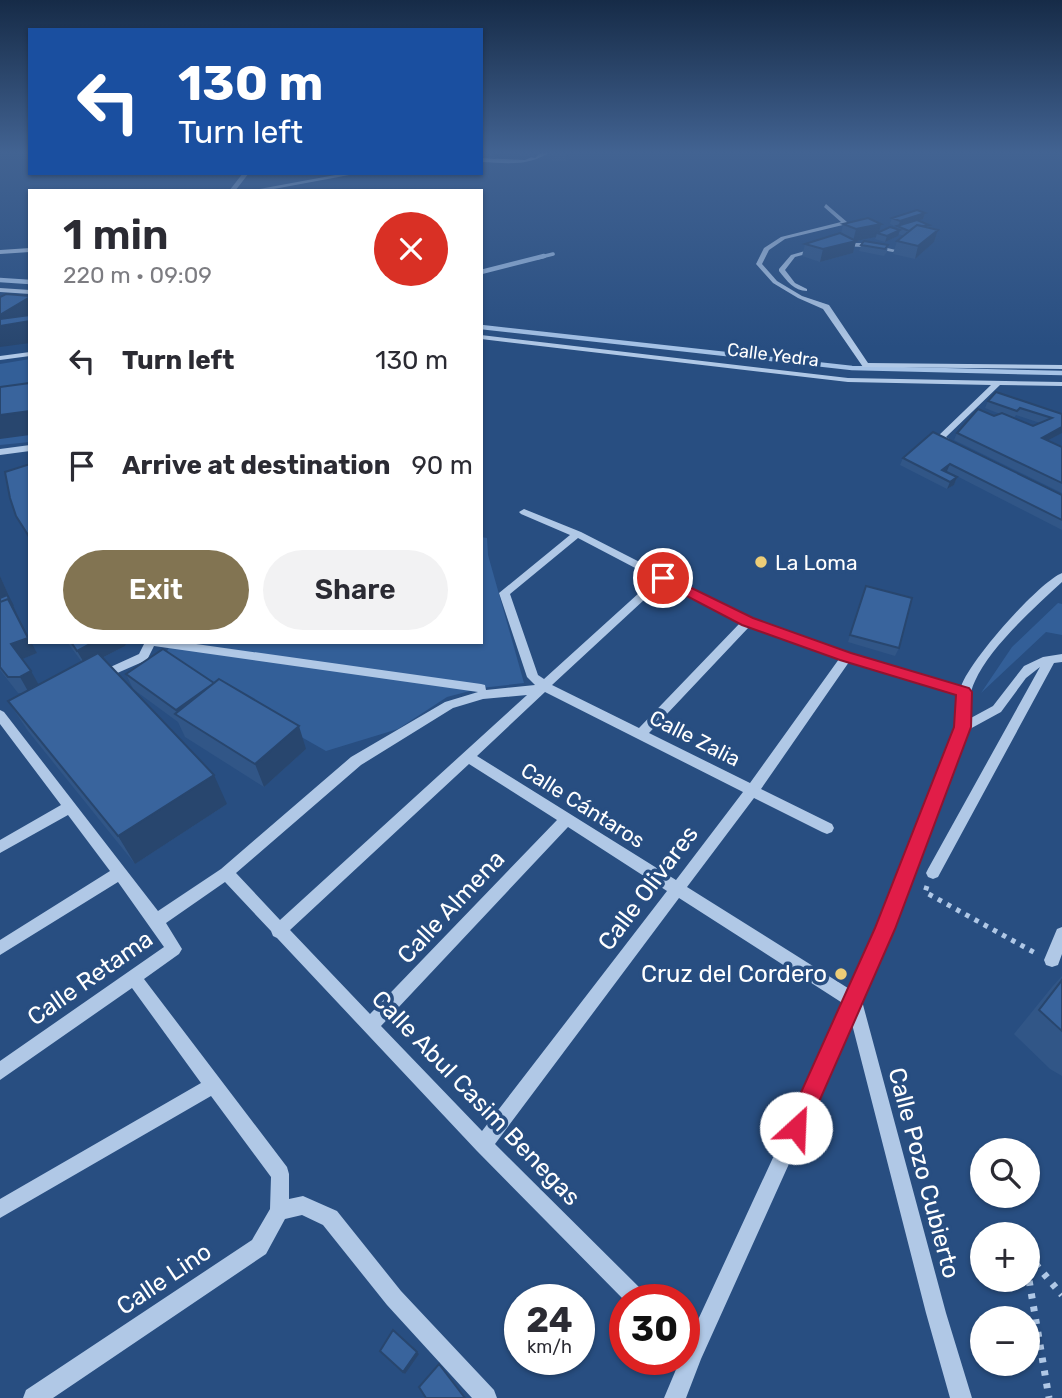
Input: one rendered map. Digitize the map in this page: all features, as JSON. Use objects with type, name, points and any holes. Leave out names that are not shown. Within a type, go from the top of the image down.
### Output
[{"type":"street","points":[[826,307],[800,297],[775,282],[759,264],[765,249],[783,238],[845,223],[837,216]]},
{"type":"street","points":[[875,247],[895,241]]},
{"type":"street","points":[[834,245],[893,250]]},
{"type":"street","points":[[824,248],[793,256],[781,270],[793,284],[820,297],[866,365],[1062,367]]},
{"type":"street","points":[[0,252],[28,250]]},
{"type":"street","points":[[0,290],[28,292]]},
{"type":"street","name":"Calle Yedra","points":[[483,337],[848,380],[1062,384]]},
{"type":"street","points":[[0,359],[28,354]]},
{"type":"street","points":[[964,450],[940,438],[998,383]]},
{"type":"street","points":[[0,452],[28,448]]},
{"type":"street","points":[[524,512],[576,534],[747,622],[846,657],[964,692]]},
{"type":"street","points":[[543,688],[533,677],[503,593],[576,534]]},
{"type":"street","points":[[700,1326],[854,1001],[885,929],[963,727],[964,692],[975,670],[1027,608],[1062,576]]},
{"type":"street","points":[[278,931],[654,585]]},
{"type":"street","points":[[641,734],[747,622]]},
{"type":"street","points":[[93,680],[143,657],[150,644]]},
{"type":"street","points":[[165,644],[481,688]]},
{"type":"street","name":"Calle Olivares","points":[[483,1144],[752,790],[846,657]]},
{"type":"street","points":[[963,727],[996,709],[1025,669],[1056,658]]},
{"type":"street","points":[[933,873],[1056,658]]},
{"type":"street","points":[[6,718],[118,874],[156,921],[226,873],[356,761],[449,705],[483,695],[543,688]]},
{"type":"street","name":"Calle Zalia","points":[[543,688],[827,828]]},
{"type":"street","name":"Calle Cántaros","points":[[467,756],[854,1001]]},
{"type":"street","points":[[0,847],[69,807]]},
{"type":"street","name":"Calle Almena","points":[[370,1026],[566,820]]},
{"type":"street","name":"Calle Abul Casim Benegas","points":[[226,873],[278,931],[483,1144],[622,1284]]},
{"type":"street","points":[[0,948],[118,874]]},
{"type":"street","name":"Calle Retama","points":[[0,1071],[174,949],[156,921]]},
{"type":"street","points":[[1045,958],[1062,934]]},
{"type":"street","points":[[0,1209],[214,1085],[133,977]]},
{"type":"street","name":"Calle Pozo Cubierto","points":[[854,1001],[932,1300],[961,1398]]},
{"type":"street","name":"Calle Lino","points":[[34,1398],[259,1247],[279,1211],[280,1174],[214,1085]]},
{"type":"street","points":[[279,1211],[303,1205],[330,1218],[394,1298],[485,1398]]},
{"type":"street","points":[[675,1398],[681,1375]]},
{"type":"path","points":[[933,873],[925,892],[1045,958]]},
{"type":"path","points":[[1040,1269],[1062,1295]]},
{"type":"path","points":[[1031,1292],[1049,1398]]},
{"type":"shaded area","points":[[28,359],[28,442],[0,445],[0,364]]},
{"type":"shaded area","points":[[483,537],[487,538],[488,555],[524,683],[481,688],[447,697],[398,729],[326,751],[163,658],[171,644],[483,644]]},
{"type":"shaded area","points":[[1058,603],[1062,604],[1062,635],[1046,632],[981,693],[1012,647]]},
{"type":"building","points":[[898,216],[915,216],[900,221],[892,218]]},
{"type":"building","points":[[868,218],[881,224],[856,229],[843,224]]},
{"type":"building","points":[[917,220],[929,225],[917,225],[909,231],[897,226]]},
{"type":"building","points":[[917,225],[938,230],[918,246],[897,241]]},
{"type":"building","points":[[890,227],[900,230],[887,236],[877,233]]},
{"type":"building","points":[[840,233],[856,241],[823,249],[805,244]]},
{"type":"building","points":[[864,241],[888,245],[885,249],[861,245]]},
{"type":"building","points":[[6,294],[28,296],[28,298],[0,315],[0,297]]},
{"type":"building","points":[[28,315],[28,321],[0,326],[0,319]]},
{"type":"building","points":[[28,383],[28,411],[0,415],[0,387]]},
{"type":"building","points":[[996,392],[1062,414],[1062,427],[1042,438],[1062,447],[1062,483],[957,433],[978,409],[994,416],[1002,413],[1033,426],[1052,418],[1020,408],[1017,411],[988,401]]},
{"type":"building","points":[[933,432],[1062,495],[1062,520],[950,464],[942,470],[957,477],[950,482],[903,458]]},
{"type":"building","points":[[28,465],[28,535],[16,516],[5,472]]},
{"type":"building","points":[[866,586],[912,598],[899,648],[850,635]]},
{"type":"building","points":[[7,595],[13,606],[8,599],[0,602],[0,598]]},
{"type":"building","points":[[8,599],[28,638],[11,644],[31,671],[20,677],[8,677],[0,667],[0,602]]},
{"type":"building","points":[[72,644],[90,644],[77,651]]},
{"type":"building","points":[[163,649],[214,683],[176,710],[126,674]]},
{"type":"building","points":[[98,653],[214,775],[118,836],[8,701]]},
{"type":"building","points":[[219,679],[299,726],[255,764],[175,714]]},
{"type":"building","points":[[1062,980],[1062,1031],[1039,1010]]},
{"type":"building","points":[[393,1330],[417,1352],[403,1372],[380,1351]]},
{"type":"building","points":[[439,1364],[465,1398],[426,1398],[419,1387]]},
{"type":"waterway","points":[[537,258],[553,254]]},
{"type":"waterway","points":[[483,271],[544,256]]},
{"type":"waterway","points":[[0,280],[28,282]]},
{"type":"waterway","points":[[483,327],[852,368],[1062,373]]},
{"type":"place","name":"La Loma","points":[[761,562]]},
{"type":"place","name":"Cruz del Cordero","points":[[841,974]]},
{"type":"route","points":[[663,578],[747,622],[846,657],[964,692],[963,727],[885,929],[796,1128]]}]
